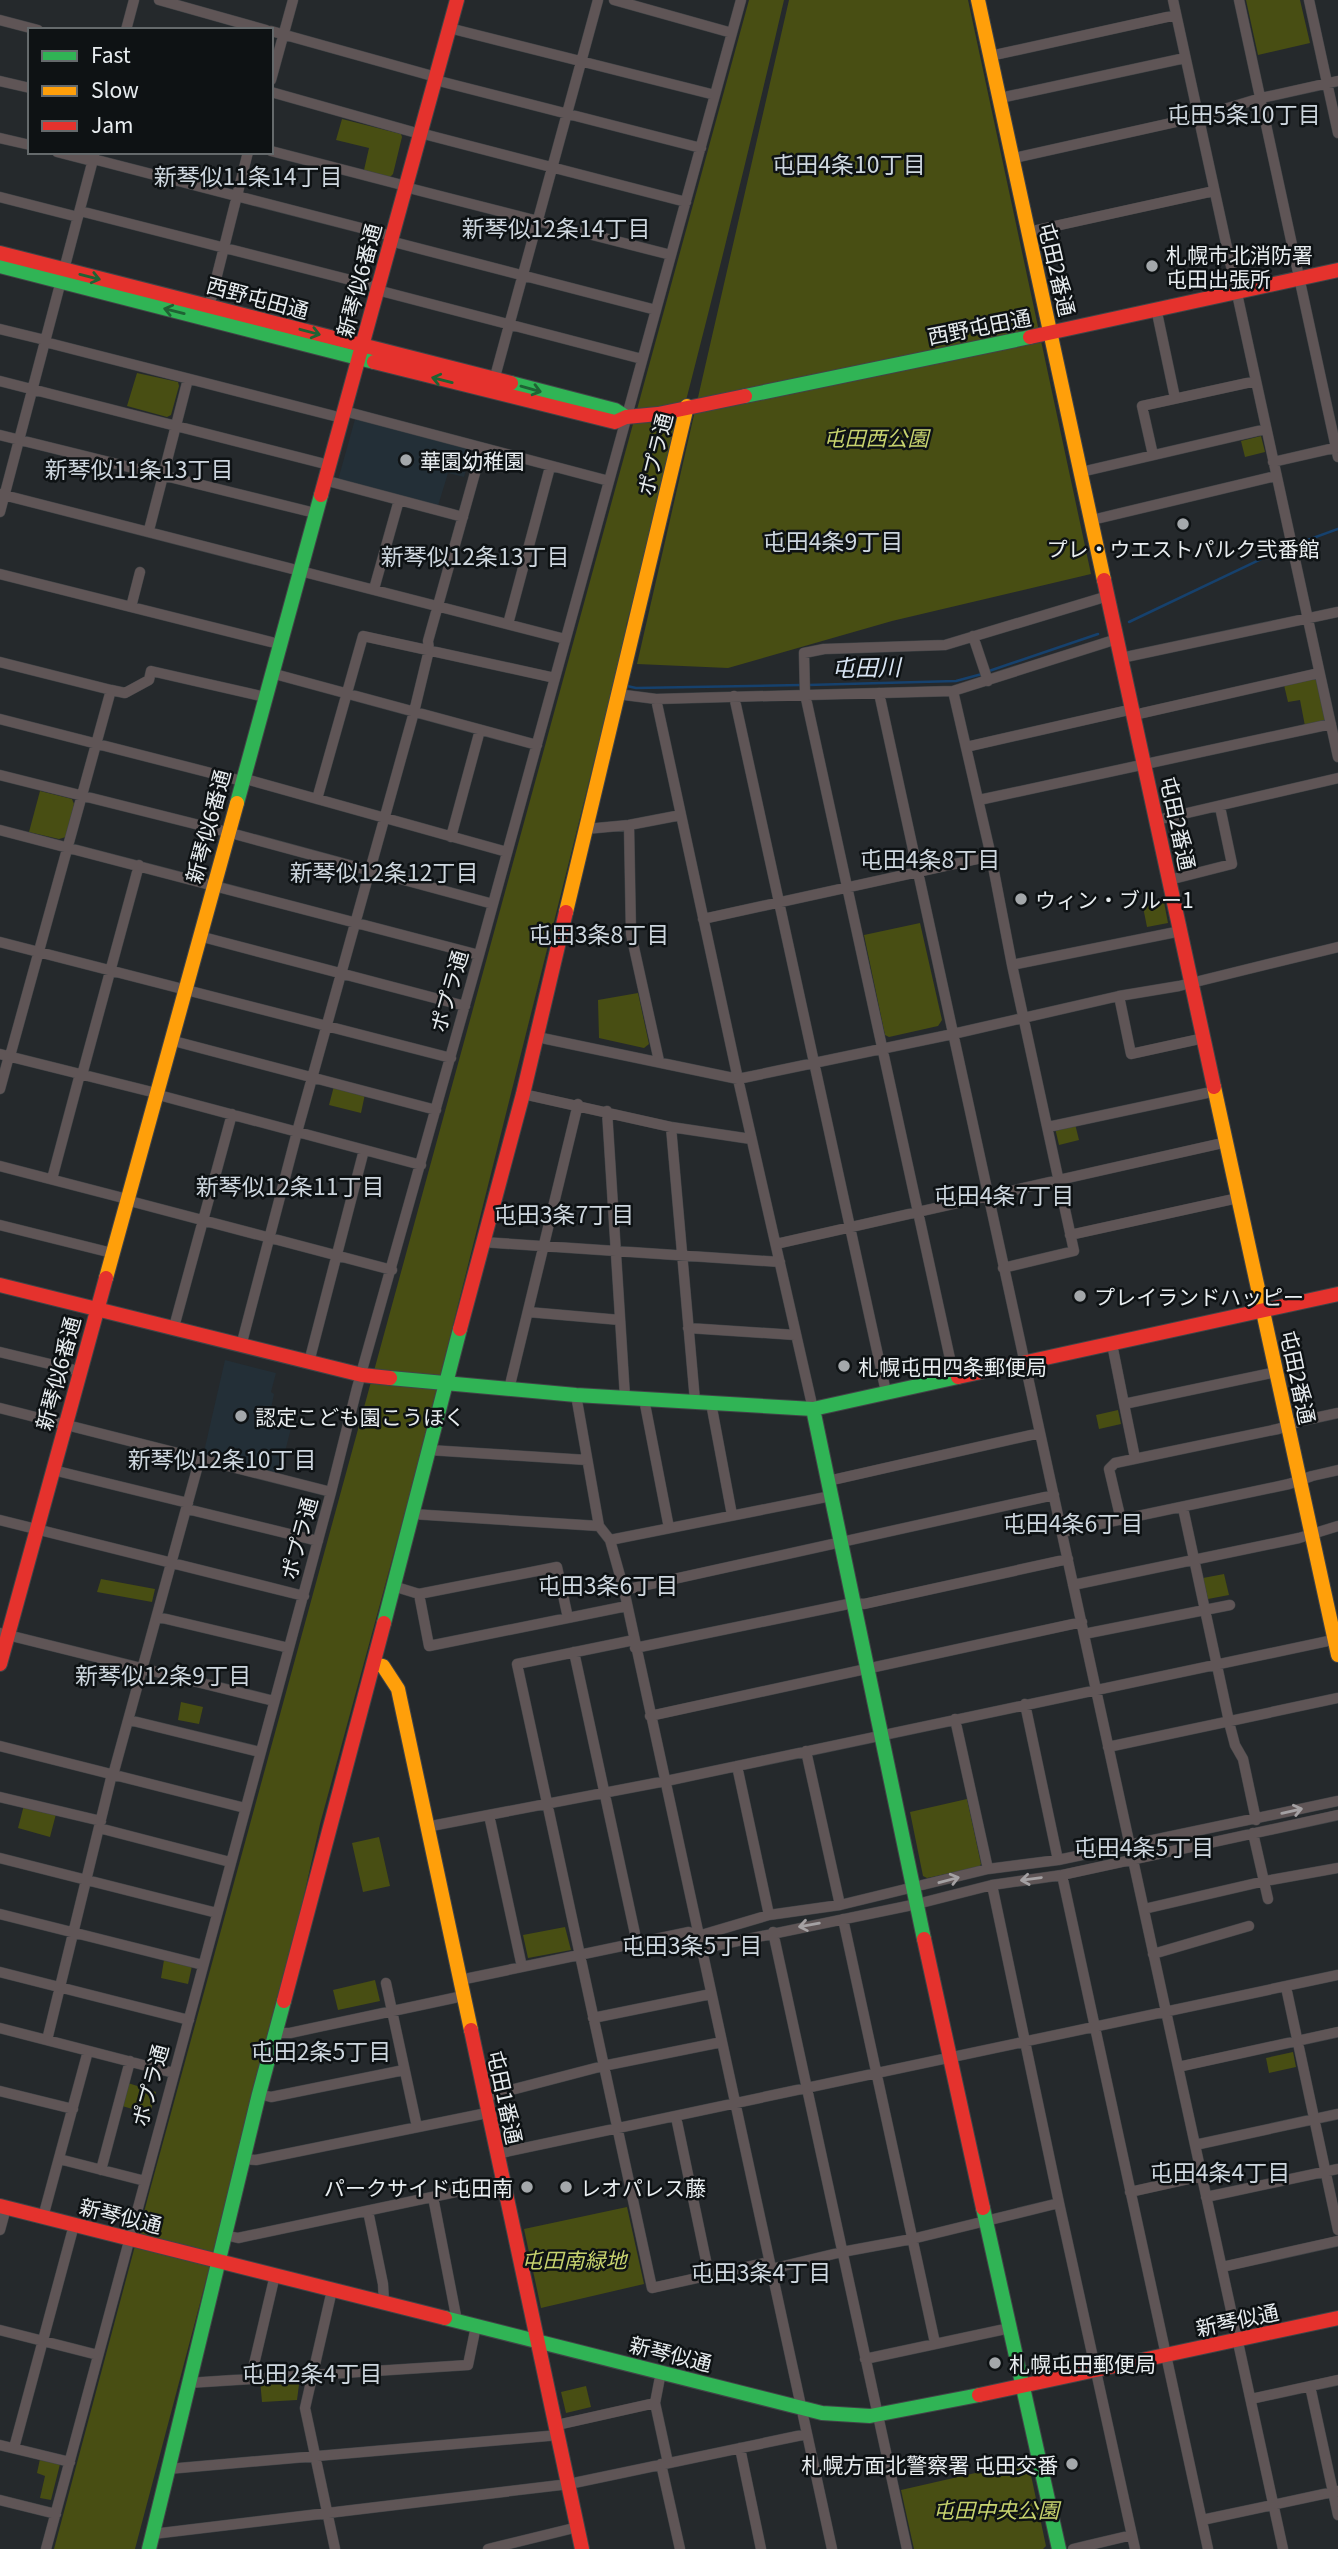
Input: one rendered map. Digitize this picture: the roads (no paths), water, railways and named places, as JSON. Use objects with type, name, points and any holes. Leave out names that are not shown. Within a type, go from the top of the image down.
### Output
[{"type":"street","points":[[127,28],[134,0]]},
{"type":"street","points":[[159,0],[259,28]]},
{"type":"street","points":[[273,73],[293,0]]},
{"type":"street","name":"新琴似6番通","points":[[0,1664],[4,1634],[36,1529],[457,0]]},
{"type":"street","points":[[492,385],[598,0]]},
{"type":"street","points":[[614,0],[732,33]]},
{"type":"street","name":"ポプラ通","points":[[46,2549],[304,1596],[357,1388],[451,1058],[741,0]]},
{"type":"street","name":"屯田2番通","points":[[978,0],[1337,1644]]},
{"type":"street","points":[[1173,0],[1338,757]]},
{"type":"street","points":[[1239,0],[1337,451],[1273,462]]},
{"type":"street","points":[[1309,0],[1333,82],[1338,133]]},
{"type":"street","points":[[990,56],[1176,15]]},
{"type":"street","points":[[0,20],[30,28]]},
{"type":"street","points":[[449,28],[715,95]]},
{"type":"street","points":[[273,32],[435,79],[701,148]]},
{"type":"street","points":[[1000,98],[1185,58]]},
{"type":"street","points":[[0,80],[28,87]]},
{"type":"street","points":[[1014,158],[1198,117],[1261,98],[1333,82]]},
{"type":"street","points":[[273,93],[420,134],[686,202]]},
{"type":"street","points":[[0,138],[28,145]]},
{"type":"street","points":[[273,152],[671,255]]},
{"type":"street","points":[[71,154],[93,157],[656,310]]},
{"type":"street","points":[[208,312],[248,154]]},
{"type":"street","points":[[0,512],[2,494],[33,389],[93,157]]},
{"type":"street","points":[[1028,232],[1214,191]]},
{"type":"street","points":[[0,197],[224,246],[642,359]]},
{"type":"street","name":"西野屯田通","points":[[0,253],[62,276]]},
{"type":"street","name":"西野屯田通","points":[[0,267],[62,276],[208,312],[492,385],[588,417],[615,422],[626,417],[658,414],[1051,333],[1338,270]]},
{"type":"street","points":[[1156,308],[1175,398]]},
{"type":"street","points":[[0,329],[188,379],[474,444],[482,449],[609,481]]},
{"type":"street","points":[[149,530],[188,379]]},
{"type":"street","points":[[0,381],[329,464]]},
{"type":"street","points":[[1153,455],[1142,406],[1256,381]]},
{"type":"street","name":"ポプラ通","points":[[149,2549],[259,2094],[523,1094],[687,406]]},
{"type":"street","points":[[1081,472],[1266,429]]},
{"type":"street","points":[[0,435],[315,513]]},
{"type":"street","points":[[241,1346],[297,1132],[414,712],[429,650],[428,641],[482,449]]},
{"type":"street","points":[[509,624],[550,467]]},
{"type":"street","points":[[1092,520],[1276,476]]},
{"type":"street","points":[[324,480],[463,517]]},
{"type":"street","points":[[2,494],[565,639]]},
{"type":"street","points":[[374,589],[399,500]]},
{"type":"street","points":[[131,607],[140,572]]},
{"type":"street","points":[[0,574],[279,644]]},
{"type":"street","points":[[954,1377],[804,694],[804,653],[824,649],[945,645],[1108,596]]},
{"type":"street","points":[[1121,658],[1338,612]]},
{"type":"street","points":[[317,799],[363,636],[555,678]]},
{"type":"street","points":[[973,636],[988,681]]},
{"type":"street","points":[[617,694],[656,699],[953,691],[1117,639]]},
{"type":"street","points":[[0,662],[125,693],[149,680],[151,671],[265,697]]},
{"type":"street","points":[[271,673],[537,746]]},
{"type":"street","points":[[966,747],[1319,673]]},
{"type":"street","points":[[0,1089],[6,1055],[39,953],[111,690]]},
{"type":"street","points":[[953,691],[979,800],[1074,1251],[1003,1268]]},
{"type":"street","points":[[879,693],[1283,2549]]},
{"type":"street","points":[[734,696],[886,1392]]},
{"type":"street","points":[[656,699],[751,1139],[813,1409],[915,1896],[1059,2549]]},
{"type":"street","points":[[0,719],[242,779],[507,852]]},
{"type":"street","points":[[979,800],[1331,724]]},
{"type":"street","points":[[451,837],[480,730]]},
{"type":"street","points":[[0,775],[227,832],[493,904]]},
{"type":"street","points":[[1157,820],[1338,778]]},
{"type":"street","points":[[1169,880],[1233,864],[1220,807]]},
{"type":"street","points":[[586,829],[629,825],[681,815]]},
{"type":"street","points":[[629,825],[631,934],[659,1061]]},
{"type":"street","points":[[0,830],[479,955]]},
{"type":"street","points":[[703,919],[991,856]]},
{"type":"street","points":[[52,1179],[139,865]]},
{"type":"street","points":[[1012,965],[1181,931]]},
{"type":"street","points":[[199,936],[465,1006]]},
{"type":"street","points":[[0,943],[451,1058]]},
{"type":"street","points":[[537,1037],[738,1080],[1192,982],[1338,947]]},
{"type":"street","points":[[1119,996],[1131,1054],[1204,1038]]},
{"type":"street","points":[[170,1040],[436,1110]]},
{"type":"street","points":[[6,1055],[421,1165]]},
{"type":"street","points":[[1048,1127],[1216,1091]]},
{"type":"street","points":[[523,1094],[578,1104],[671,1127],[751,1139]]},
{"type":"street","points":[[509,1390],[578,1104]]},
{"type":"street","points":[[607,1111],[625,1397]]},
{"type":"street","points":[[174,1328],[232,1114]]},
{"type":"street","points":[[671,1127],[695,1401]]},
{"type":"street","points":[[776,1244],[1227,1142]]},
{"type":"street","points":[[309,1362],[364,1150]]},
{"type":"street","points":[[0,1166],[392,1270]]},
{"type":"street","points":[[1070,1234],[1238,1198]]},
{"type":"street","points":[[0,1225],[112,1253]]},
{"type":"street","points":[[482,1242],[780,1262]]},
{"type":"street","points":[[0,1285],[362,1375],[509,1390],[813,1409],[1338,1294]]},
{"type":"street","points":[[528,1312],[620,1320]]},
{"type":"street","points":[[688,1328],[795,1335]]},
{"type":"street","points":[[1112,1344],[1135,1458]]},
{"type":"street","points":[[0,1352],[79,1371]]},
{"type":"street","points":[[1124,1404],[1276,1372]]},
{"type":"street","points":[[576,1395],[598,1526],[610,1540],[624,1590],[832,2549]]},
{"type":"street","points":[[645,1399],[669,1528]]},
{"type":"street","points":[[710,1403],[732,1515]]},
{"type":"street","points":[[0,1408],[331,1492]]},
{"type":"street","points":[[1121,1520],[1109,1469],[1115,1463],[1338,1413]]},
{"type":"street","points":[[828,1481],[1040,1433]]},
{"type":"street","points":[[429,1450],[587,1460]]},
{"type":"street","points":[[47,2040],[85,1880],[200,1458]]},
{"type":"street","points":[[1062,1532],[1184,1508],[1338,1470]]},
{"type":"street","points":[[52,1471],[318,1541]]},
{"type":"street","points":[[624,1590],[1054,1495]]},
{"type":"street","points":[[610,1540],[831,1496]]},
{"type":"street","points":[[1184,1508],[1229,1720],[1235,1745],[1243,1759],[1256,1820]]},
{"type":"street","points":[[412,1514],[598,1526]]},
{"type":"street","points":[[0,1520],[304,1596]]},
{"type":"street","points":[[1073,1585],[1194,1561],[1338,1526]]},
{"type":"street","points":[[1059,2203],[912,2239],[709,2275],[652,2288],[516,1664],[853,1603],[864,1604],[1068,1559]]},
{"type":"street","points":[[393,1586],[419,1594],[557,1566],[568,1618]]},
{"type":"street","points":[[419,1594],[429,1646],[627,1606]]},
{"type":"street","points":[[1084,1634],[1230,1605]]},
{"type":"street","points":[[158,1617],[289,1648]]},
{"type":"street","points":[[650,1716],[1082,1622]]},
{"type":"street","points":[[4,1634],[274,1701]]},
{"type":"street","points":[[426,1827],[665,1781],[1096,1689],[1337,1644]]},
{"type":"street","points":[[574,1652],[637,1942]]},
{"type":"street","name":"屯田1番通","points":[[374,1664],[383,1666],[398,1689],[582,2549]]},
{"type":"street","points":[[1108,1747],[1338,1698]]},
{"type":"street","points":[[1025,1704],[1058,1860]]},
{"type":"street","points":[[955,1719],[988,1869]]},
{"type":"street","points":[[129,1720],[260,1752]]},
{"type":"street","points":[[0,1746],[245,1808]]},
{"type":"street","points":[[806,1751],[840,1905]]},
{"type":"street","points":[[737,1766],[769,1915]]},
{"type":"street","points":[[0,1797],[230,1862]]},
{"type":"street","points":[[460,1980],[689,1932],[698,1936],[709,1947],[773,1931],[843,1919],[988,1869],[1058,1860],[1338,1801]]},
{"type":"street","points":[[489,1815],[522,1967]]},
{"type":"street","points":[[698,1936],[769,1915],[1062,1875],[1338,1815]]},
{"type":"street","points":[[1253,1833],[1268,1899]]},
{"type":"street","points":[[0,1858],[217,1913]]},
{"type":"street","points":[[1144,1909],[1265,1881],[1338,1868]]},
{"type":"street","points":[[1062,1875],[1208,2549]]},
{"type":"street","points":[[992,1885],[1135,2549]]},
{"type":"street","points":[[0,1914],[203,1965]]},
{"type":"street","points":[[843,1919],[934,2343]]},
{"type":"street","points":[[1153,1954],[1249,1926]]},
{"type":"street","points":[[773,1931],[907,2549]]},
{"type":"street","points":[[0,1972],[189,2020]]},
{"type":"street","points":[[496,2154],[1338,1975]]},
{"type":"street","points":[[386,1983],[417,2127]]},
{"type":"street","points":[[1286,1986],[1338,2230]]},
{"type":"street","points":[[593,2018],[711,1994]]},
{"type":"street","points":[[276,2033],[290,2033],[463,1996]]},
{"type":"street","points":[[0,2028],[174,2073]]},
{"type":"street","points":[[1178,2067],[1338,2032]]},
{"type":"street","points":[[484,2097],[603,2066],[722,2042]]},
{"type":"street","points":[[43,2217],[88,2051]]},
{"type":"street","points":[[101,2170],[130,2061]]},
{"type":"street","points":[[259,2094],[271,2097],[404,2070]]},
{"type":"street","points":[[0,2091],[72,2109]]},
{"type":"street","points":[[243,2160],[256,2160],[487,2113]]},
{"type":"street","points":[[1195,2146],[1338,2114]]},
{"type":"street","points":[[676,2117],[709,2275]]},
{"type":"street","points":[[59,2159],[145,2181]]},
{"type":"street","points":[[1206,2197],[1338,2169]]},
{"type":"street","points":[[1130,2192],[1202,2176]]},
{"type":"street","points":[[225,2235],[238,2238],[503,2182]]},
{"type":"street","points":[[433,2197],[457,2321]]},
{"type":"street","points":[[0,2230],[3,2207]]},
{"type":"street","name":"新琴似通","points":[[3,2207],[822,2413],[877,2415],[1338,2318]]},
{"type":"street","points":[[368,2211],[383,2284],[384,2303]]},
{"type":"street","points":[[14,2448],[74,2225]]},
{"type":"street","points":[[1222,2267],[1338,2241]]},
{"type":"street","points":[[251,2377],[275,2275]]},
{"type":"street","points":[[332,2290],[305,2408],[335,2549]]},
{"type":"street","points":[[188,2383],[468,2365],[476,2326]]},
{"type":"street","points":[[865,2358],[1010,2328]]},
{"type":"street","points":[[0,2330],[98,2355]]},
{"type":"street","points":[[661,2372],[655,2403],[680,2549]]},
{"type":"street","points":[[1251,2399],[1338,2380]]},
{"type":"street","points":[[1310,2386],[1336,2492],[1338,2515]]},
{"type":"street","points":[[168,2469],[317,2457],[558,2430],[655,2403]]},
{"type":"street","points":[[153,2534],[569,2484],[807,2434]]},
{"type":"street","points":[[0,2445],[70,2462]]},
{"type":"street","points":[[740,2448],[761,2549]]},
{"type":"street","points":[[1202,2520],[1336,2492]]},
{"type":"street","points":[[0,2500],[56,2514]]},
{"type":"street","points":[[488,2549],[578,2527]]},
{"type":"street","points":[[1073,2549],[1132,2535]]},
{"type":"waterway","name":"屯田川","points":[[1129,622],[1280,550],[1338,529]]},
{"type":"waterway","name":"屯田川","points":[[989,671],[1098,634]]},
{"type":"waterway","name":"屯田川","points":[[808,685],[956,681],[982,674]]},
{"type":"waterway","name":"屯田川","points":[[627,686],[801,685]]},
{"type":"place","name":"札幌市北消防署 屯田出張所","points":[[1152,266]]},
{"type":"place","name":"華園幼稚園","points":[[406,460]]},
{"type":"place","name":"プレ・ウエストパルク弐番館","points":[[1183,524]]},
{"type":"place","name":"ウィン・ブルー1","points":[[1021,899]]},
{"type":"place","name":"プレイランドハッピー","points":[[1080,1296]]},
{"type":"place","name":"札幌屯田四条郵便局","points":[[844,1366]]},
{"type":"place","name":"認定こども園こうほく","points":[[241,1416]]},
{"type":"place","name":"パークサイド屯田南","points":[[527,2187]]},
{"type":"place","name":"レオパレス藤","points":[[566,2187]]},
{"type":"place","name":"札幌屯田郵便局","points":[[995,2363]]},
{"type":"place","name":"札幌方面北警察署 屯田交番","points":[[1072,2464]]},
{"type":"district","name":"屯田5条10丁目","points":[[1244,113]]},
{"type":"district","name":"屯田4条10丁目","points":[[849,163]]},
{"type":"district","name":"新琴似11条14丁目","points":[[248,175]]},
{"type":"district","name":"新琴似12条14丁目","points":[[556,227]]},
{"type":"district","name":"新琴似11条13丁目","points":[[139,468]]},
{"type":"district","name":"屯田4条9丁目","points":[[833,540]]},
{"type":"district","name":"新琴似12条13丁目","points":[[475,555]]},
{"type":"district","name":"屯田4条8丁目","points":[[930,858]]},
{"type":"district","name":"新琴似12条12丁目","points":[[384,871]]},
{"type":"district","name":"屯田3条8丁目","points":[[599,933]]},
{"type":"district","name":"新琴似12条11丁目","points":[[290,1185]]},
{"type":"district","name":"屯田4条7丁目","points":[[1004,1194]]},
{"type":"district","name":"屯田3条7丁目","points":[[564,1213]]},
{"type":"district","name":"新琴似12条10丁目","points":[[222,1458]]},
{"type":"district","name":"屯田4条6丁目","points":[[1073,1522]]},
{"type":"district","name":"屯田3条6丁目","points":[[608,1584]]},
{"type":"district","name":"新琴似12条9丁目","points":[[163,1674]]},
{"type":"district","name":"屯田4条5丁目","points":[[1144,1846]]},
{"type":"district","name":"屯田3条5丁目","points":[[692,1944]]},
{"type":"district","name":"屯田2条5丁目","points":[[321,2050]]},
{"type":"district","name":"屯田4条4丁目","points":[[1220,2171]]},
{"type":"district","name":"屯田3条4丁目","points":[[761,2271]]},
{"type":"district","name":"屯田2条4丁目","points":[[312,2372]]},
{"type":"park label","name":"屯田西公園","points":[[876,437]]},
{"type":"park label","name":"屯田南緑地","points":[[574,2259]]},
{"type":"park label","name":"屯田中央公園","points":[[996,2509]]}]
